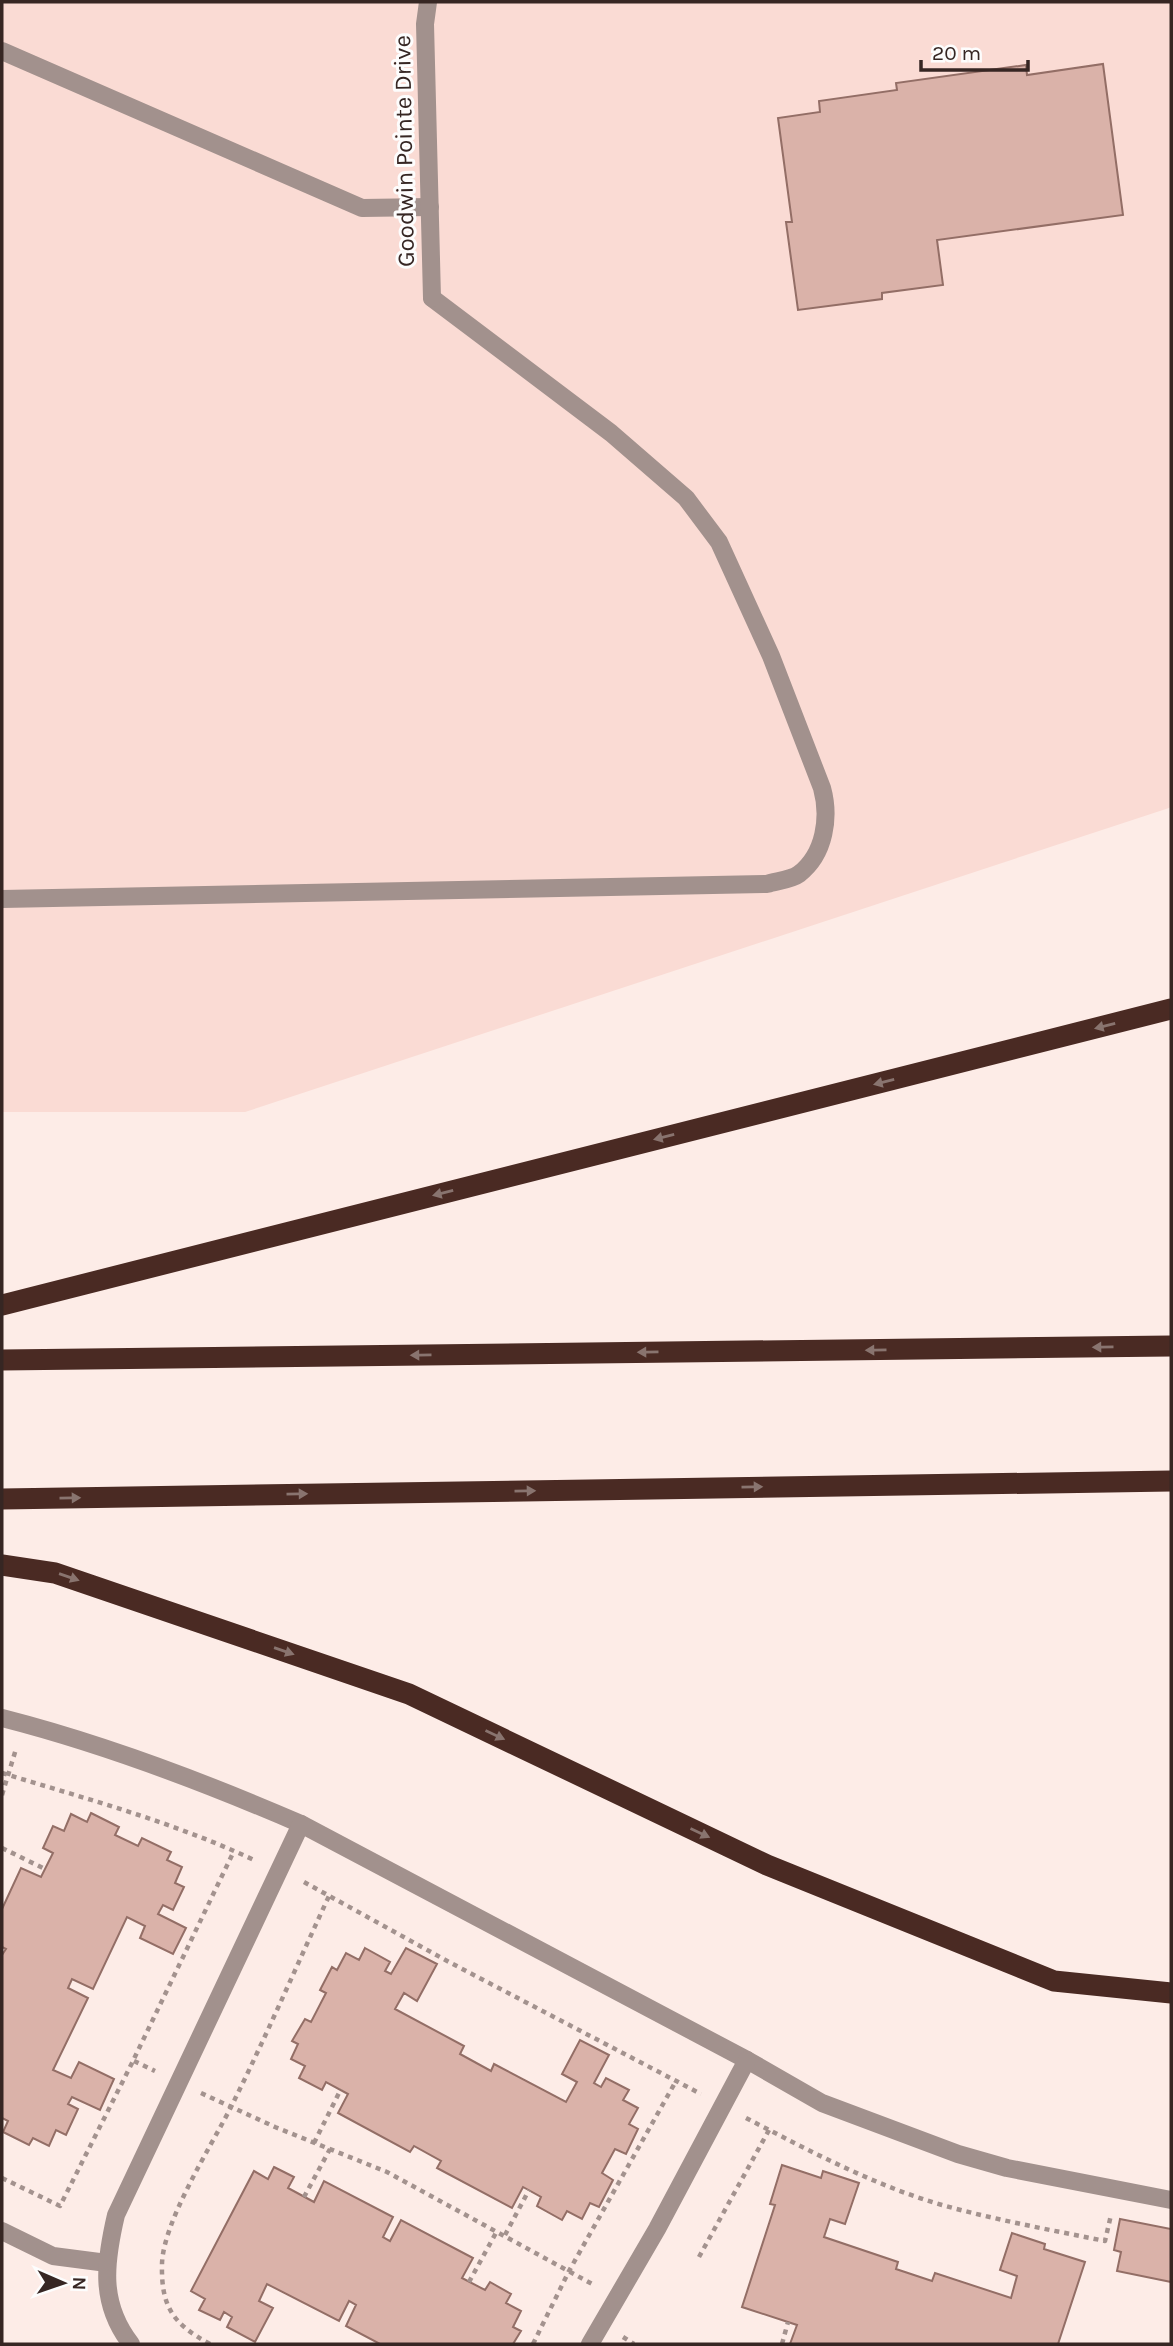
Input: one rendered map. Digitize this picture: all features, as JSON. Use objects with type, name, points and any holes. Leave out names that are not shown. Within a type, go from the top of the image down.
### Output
[{"type":"highway","points":[[2,1304],[1171,1009]]},
{"type":"highway","points":[[2,1360],[1171,1346]]},
{"type":"highway","points":[[2,1499],[1171,1481]]},
{"type":"highway","points":[[2,1565],[55,1573],[409,1694],[767,1865],[1054,1981],[1171,1993]]},
{"type":"street","name":"Goodwin Pointe Drive","points":[[2,899],[767,884],[797,875],[817,854],[825,823],[826,803],[822,788],[771,656],[719,542],[687,498],[611,433],[432,298],[425,24],[428,2]]},
{"type":"street","points":[[2,51],[362,208],[430,207]]},
{"type":"street","points":[[2,1718],[149,1764],[301,1824],[747,2060],[822,2103],[958,2154],[1007,2168],[1171,2200]]},
{"type":"street","points":[[131,2344],[122,2333],[108,2301],[107,2263],[116,2215],[301,1824]]},
{"type":"street","points":[[590,2344],[657,2229],[747,2060]]},
{"type":"street","points":[[2,2231],[53,2256],[107,2263]]},
{"type":"path","points":[[2,1795],[23,1724]]},
{"type":"path","points":[[2,1773],[140,1815],[234,1850],[258,1862]]},
{"type":"path","points":[[2,1849],[45,1870]]},
{"type":"path","points":[[2,2178],[60,2206],[134,2061],[234,1850]]},
{"type":"path","points":[[303,1881],[701,2094]]},
{"type":"path","points":[[209,2344],[194,2336],[173,2318],[165,2296],[162,2262],[170,2225],[231,2107],[329,1896]]},
{"type":"path","points":[[134,2061],[160,2074]]},
{"type":"path","points":[[533,2344],[569,2271],[676,2081]]},
{"type":"path","points":[[314,2143],[341,2089]]},
{"type":"path","points":[[201,2093],[387,2172],[617,2298]]},
{"type":"path","points":[[746,2118],[825,2159],[882,2184],[942,2205],[1105,2241],[1112,2212],[1124,2215]]},
{"type":"path","points":[[699,2257],[769,2130]]},
{"type":"path","points":[[304,2197],[330,2149]]},
{"type":"path","points":[[505,2235],[529,2190]]},
{"type":"path","points":[[469,2282],[497,2231]]},
{"type":"path","points":[[782,2344],[788,2322]]},
{"type":"shaded area","points":[[2,2],[1171,2],[1171,806],[245,1112],[2,1112]]},
{"type":"building","points":[[1103,64],[1123,215],[937,240],[943,285],[882,293],[882,299],[798,310],[786,222],[792,222],[778,118],[820,112],[819,101],[897,90],[896,83],[1026,65],[1027,75]]},
{"type":"building","points":[[91,1813],[119,1827],[115,1835],[138,1846],[142,1838],[171,1852],[167,1860],[182,1867],[175,1883],[184,1887],[173,1910],[163,1905],[158,1914],[186,1928],[173,1954],[140,1938],[145,1926],[127,1917],[93,1989],[72,1979],[68,1988],[88,1998],[53,2070],[71,2078],[79,2062],[114,2079],[100,2110],[72,2097],[68,2104],[78,2109],[66,2135],[56,2130],[49,2146],[33,2138],[29,2145],[3,2132],[8,2121],[2,2118],[2,1955],[6,1949],[2,1947],[2,1909],[21,1868],[41,1877],[53,1853],[43,1848],[53,1826],[64,1831],[71,1814],[87,1822]]},
{"type":"building","points":[[365,1948],[390,1962],[385,1971],[391,1974],[406,1948],[437,1964],[417,2001],[404,1993],[395,2009],[464,2046],[460,2054],[491,2071],[494,2064],[566,2102],[577,2082],[562,2074],[580,2040],[609,2055],[594,2083],[601,2087],[606,2078],[629,2090],[623,2100],[638,2108],[629,2124],[638,2129],[626,2154],[615,2149],[602,2173],[613,2180],[599,2207],[590,2203],[582,2219],[567,2211],[562,2220],[537,2206],[541,2197],[523,2187],[512,2208],[437,2168],[441,2161],[414,2146],[410,2152],[338,2113],[348,2094],[326,2082],[322,2090],[299,2078],[305,2066],[291,2059],[298,2044],[292,2041],[305,2019],[311,2022],[326,1993],[320,1990],[332,1967],[337,1970],[346,1953],[359,1960]]},
{"type":"building","points":[[782,2165],[821,2178],[823,2171],[859,2183],[845,2224],[830,2219],[824,2237],[898,2262],[896,2269],[932,2281],[935,2273],[1011,2298],[1017,2276],[1000,2270],[1012,2233],[1045,2244],[1044,2249],[1085,2262],[1058,2344],[790,2344],[797,2325],[742,2307],[775,2205],[770,2204]]},
{"type":"building","points":[[274,2167],[294,2177],[288,2188],[314,2202],[324,2181],[393,2217],[383,2237],[390,2241],[401,2220],[473,2258],[462,2278],[485,2290],[490,2282],[511,2294],[506,2303],[521,2311],[513,2327],[521,2331],[513,2344],[380,2344],[346,2326],[356,2305],[349,2301],[339,2321],[267,2284],[259,2301],[273,2308],[255,2342],[227,2327],[232,2317],[224,2312],[220,2320],[199,2310],[205,2299],[191,2291],[254,2171],[268,2179]]},
{"type":"building","points":[[1120,2219],[1171,2229],[1171,2282],[1117,2271],[1121,2252],[1114,2250]]}]
